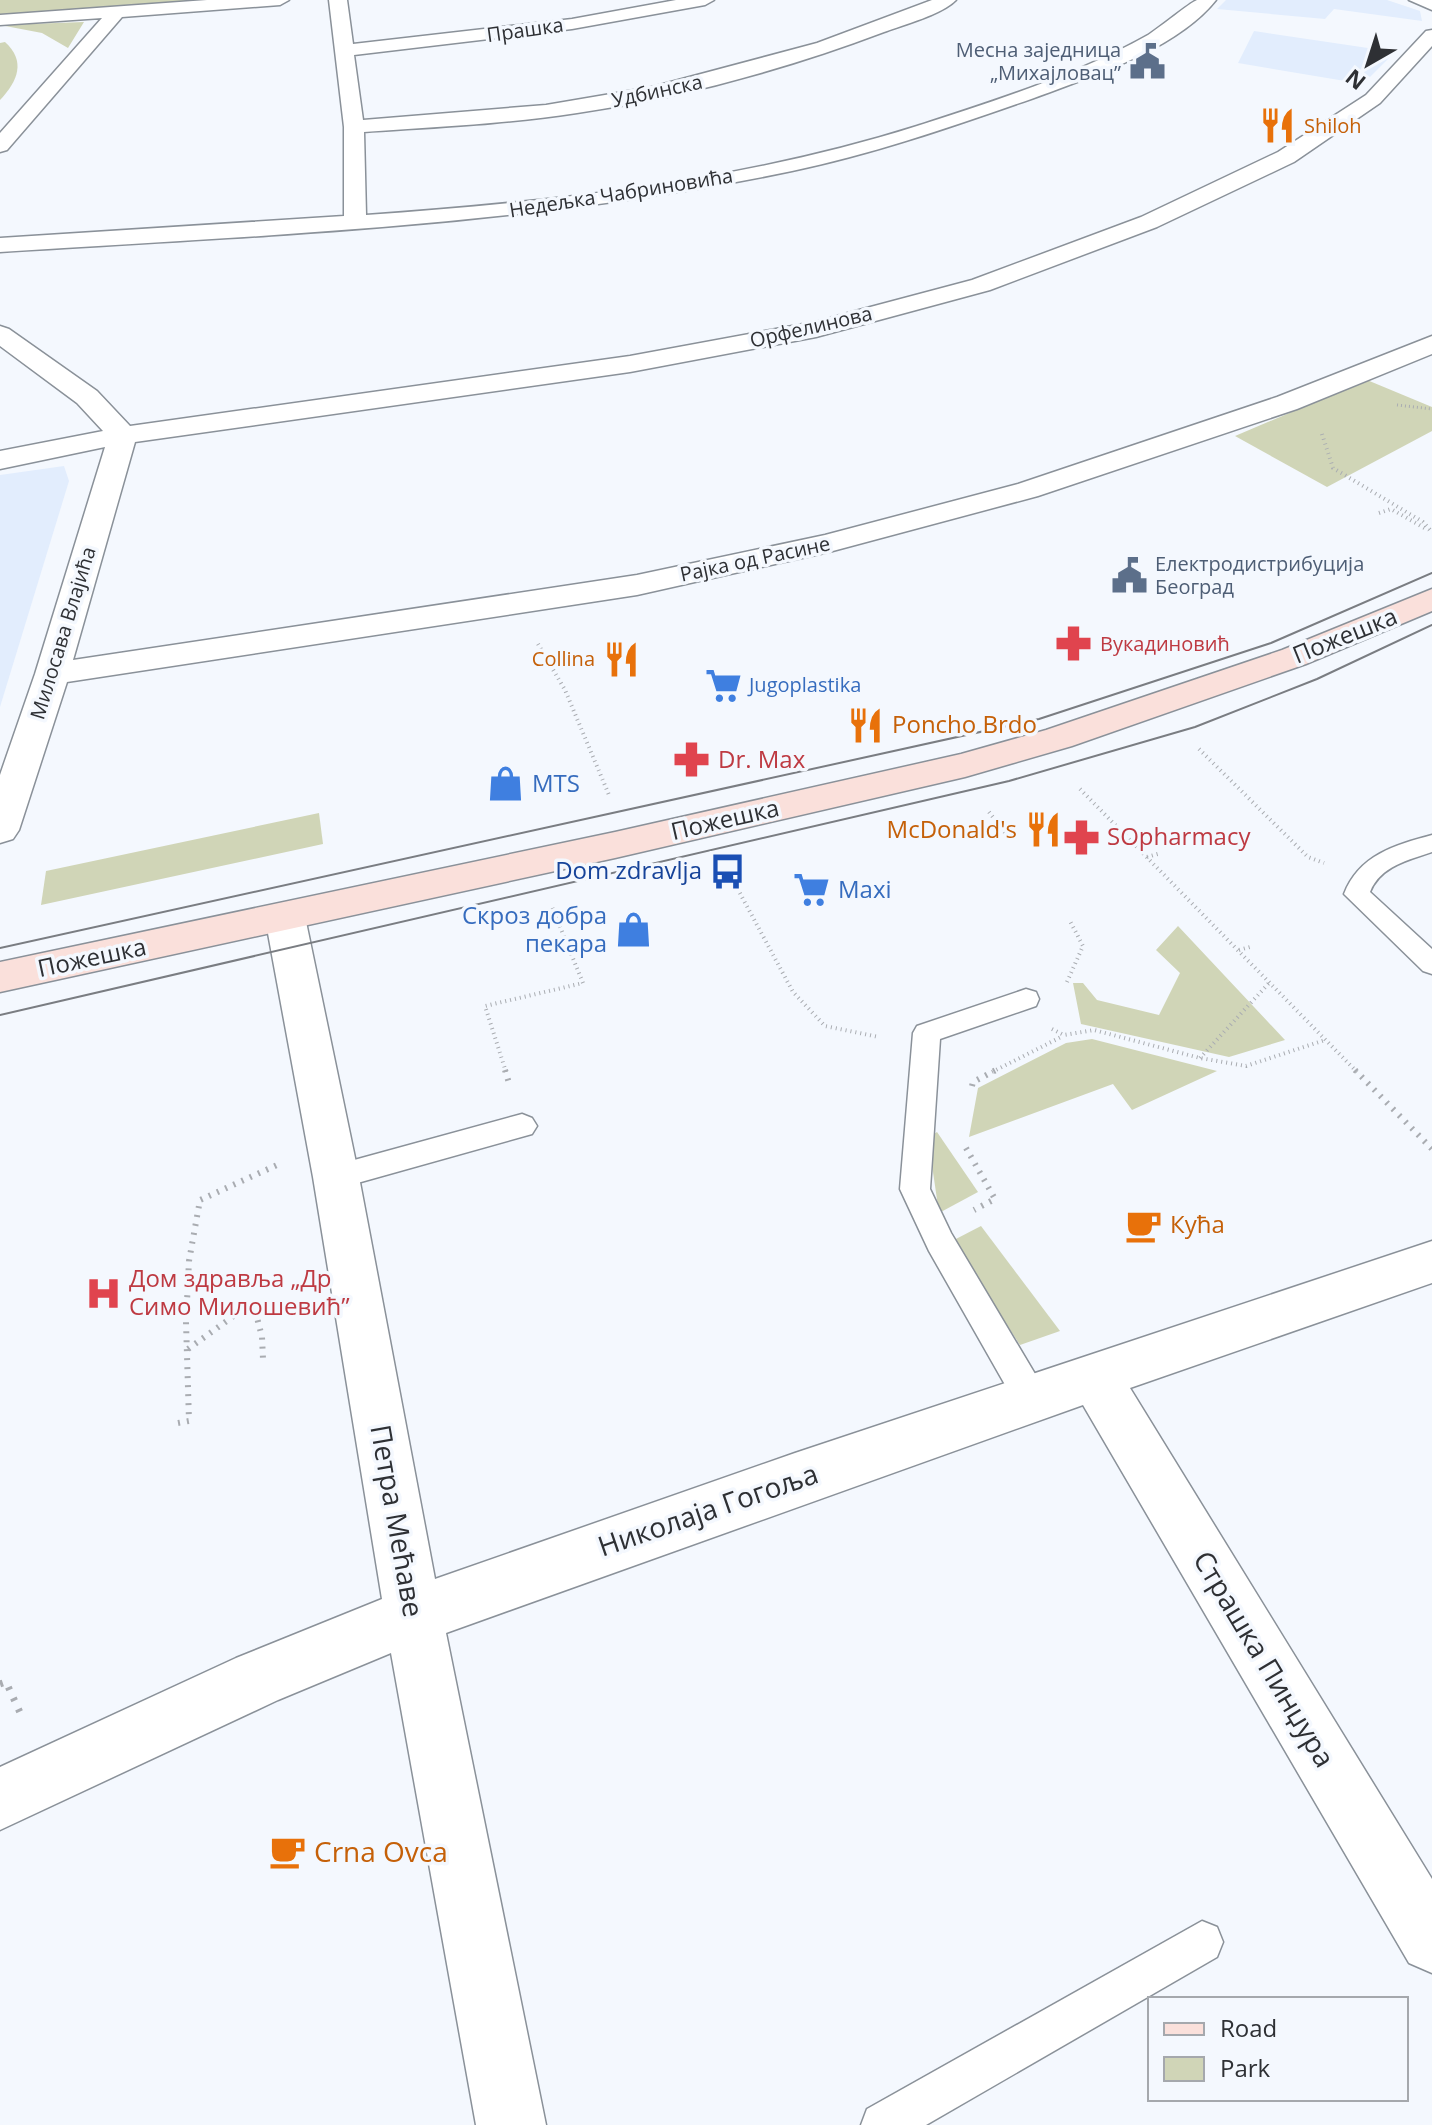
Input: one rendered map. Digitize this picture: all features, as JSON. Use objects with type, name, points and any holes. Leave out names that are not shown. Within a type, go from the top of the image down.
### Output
[{"type":"main road","name":"Пожешка","points":[[0,977],[285,917],[965,765],[1059,738],[1264,668],[1432,599]]},
{"type":"street","points":[[0,20],[280,0]]},
{"type":"street","points":[[338,0],[354,127],[355,223]]},
{"type":"street","name":"Прашка","points":[[344,51],[572,24],[705,0]]},
{"type":"street","name":"Удбинска","points":[[354,127],[576,106],[666,90],[813,50],[947,0]]},
{"type":"street","name":"Недељка Чабриновића","points":[[0,245],[503,211],[746,174],[876,143],[987,111],[1064,80],[1150,39],[1207,0]]},
{"type":"street","points":[[1418,0],[1432,5]]},
{"type":"street","points":[[0,146],[77,62],[115,14]]},
{"type":"street","points":[[0,30],[28,38]]},
{"type":"street","name":"Орфелинова","points":[[0,460],[123,435],[630,364],[816,329],[981,285],[1149,222],[1286,157],[1373,99],[1432,35]]},
{"type":"street","points":[[54,50],[77,62]]},
{"type":"street","points":[[0,334],[87,397],[123,435]]},
{"type":"street","name":"Рајка од Расине","points":[[52,674],[637,585],[829,543],[1028,490],[1306,396],[1432,344]]},
{"type":"street","name":"Милосава Влајића","points":[[0,830],[52,674],[123,435]]},
{"type":"street","name":"Петра Мећаве","points":[[285,917],[511,2125]]},
{"type":"street","name":"Николаја Гогоља","points":[[0,1799],[267,1675],[414,1615],[627,1536],[1432,1262]]},
{"type":"street","name":"Страшка Пинџура","points":[[1095,1378],[1432,1940]]},
{"type":"lane","points":[[1432,843],[1381,861],[1361,877],[1357,894],[1432,964]]},
{"type":"lane","points":[[1016,1002],[927,1033],[915,1189],[1032,1400]]},
{"type":"lane","points":[[336,1177],[522,1126]]},
{"type":"lane","points":[[883,2125],[1202,1942]]},
{"type":"path","points":[[1306,396],[1331,454],[1333,468],[1423,522],[1432,532]]},
{"type":"path","points":[[1379,513],[1391,509],[1432,532]]},
{"type":"path","points":[[537,641],[565,690],[609,795]]},
{"type":"path","points":[[576,744],[588,742]]},
{"type":"path","points":[[1199,749],[1308,857]]},
{"type":"path","points":[[1080,789],[1432,1149]]},
{"type":"path","points":[[989,812],[1006,834]]},
{"type":"path","points":[[1146,857],[1161,853]]},
{"type":"path","points":[[728,871],[793,992],[825,1026],[884,1038],[926,1055]]},
{"type":"path","points":[[522,1126],[485,1006],[583,983],[552,907]]},
{"type":"path","points":[[1069,919],[1083,946]]},
{"type":"path","points":[[1238,950],[1250,947]]},
{"type":"path","points":[[1200,1058],[1270,982]]},
{"type":"path","points":[[1016,1002],[1064,1035]]},
{"type":"path","points":[[969,1095],[973,1082],[1064,1035],[1094,1030],[1200,1058],[1246,1066],[1325,1040]]},
{"type":"path","points":[[935,1229],[995,1199],[966,1147]]},
{"type":"path","points":[[178,1423],[189,1421],[189,1261],[200,1200],[283,1163]]},
{"type":"path","points":[[187,1349],[253,1302],[262,1337],[263,1359]]},
{"type":"path","points":[[0,1684],[6,1682],[17,1705]]},
{"type":"shaded area","points":[[1226,0],[1387,0],[1420,11],[1422,21],[1334,9],[1325,19],[1217,9]]},
{"type":"shaded area","points":[[1254,31],[1395,52],[1363,84],[1238,63]]},
{"type":"shaded area","points":[[64,466],[69,481],[0,707],[0,475]]},
{"type":"green space","points":[[0,0],[222,0],[0,15]]},
{"type":"green space","points":[[84,22],[68,48],[42,33],[0,25]]},
{"type":"green space","points":[[5,42],[16,56],[17,71],[11,86],[0,100],[0,43]]},
{"type":"green space","points":[[1367,380],[1432,407],[1432,431],[1327,487],[1235,436]]},
{"type":"green space","points":[[319,813],[323,844],[41,905],[46,871]]},
{"type":"green space","points":[[1178,926],[1285,1040],[1229,1057],[1081,1024],[1073,983],[1083,983],[1097,1000],[1159,1015],[1180,973],[1156,950]]},
{"type":"green space","points":[[1092,1039],[1217,1071],[1132,1110],[1113,1084],[969,1137],[978,1088],[1066,1043]]},
{"type":"green space","points":[[937,1132],[978,1192],[939,1213],[928,1138]]},
{"type":"green space","points":[[981,1226],[1060,1331],[1020,1345],[952,1241]]},
{"type":"tram line","points":[[0,948],[1039,719],[1271,643],[1432,573]]},
{"type":"tram line","points":[[0,1015],[1009,781],[1195,727],[1317,679],[1432,625]]},
{"type":"place","name":"Месна заједница „Михајловац”","points":[[1147,61]]},
{"type":"place","name":"Shiloh","points":[[1278,126]]},
{"type":"place","name":"Електродистрибуција Београд","points":[[1129,575]]},
{"type":"place","name":"Вукадиновић","points":[[1074,644]]},
{"type":"place","name":"Collina","points":[[621,659]]},
{"type":"place","name":"Jugoplastika","points":[[723,685]]},
{"type":"place","name":"Poncho Brdo","points":[[866,725]]},
{"type":"place","name":"Dr. Max","points":[[692,760]]},
{"type":"place","name":"MTS","points":[[506,784]]},
{"type":"place","name":"McDonald's","points":[[1043,830]]},
{"type":"place","name":"SOpharmacy","points":[[1081,837]]},
{"type":"place","name":"Dom zdravlja","points":[[728,871]]},
{"type":"place","name":"Maxi","points":[[812,890]]},
{"type":"place","name":"Скроз добра пекара","points":[[633,930]]},
{"type":"place","name":"Кућа","points":[[1144,1225]]},
{"type":"place","name":"Дом здравља „Др Симо Милошевић”","points":[[103,1293]]},
{"type":"place","name":"Crna Ovca","points":[[288,1852]]}]
